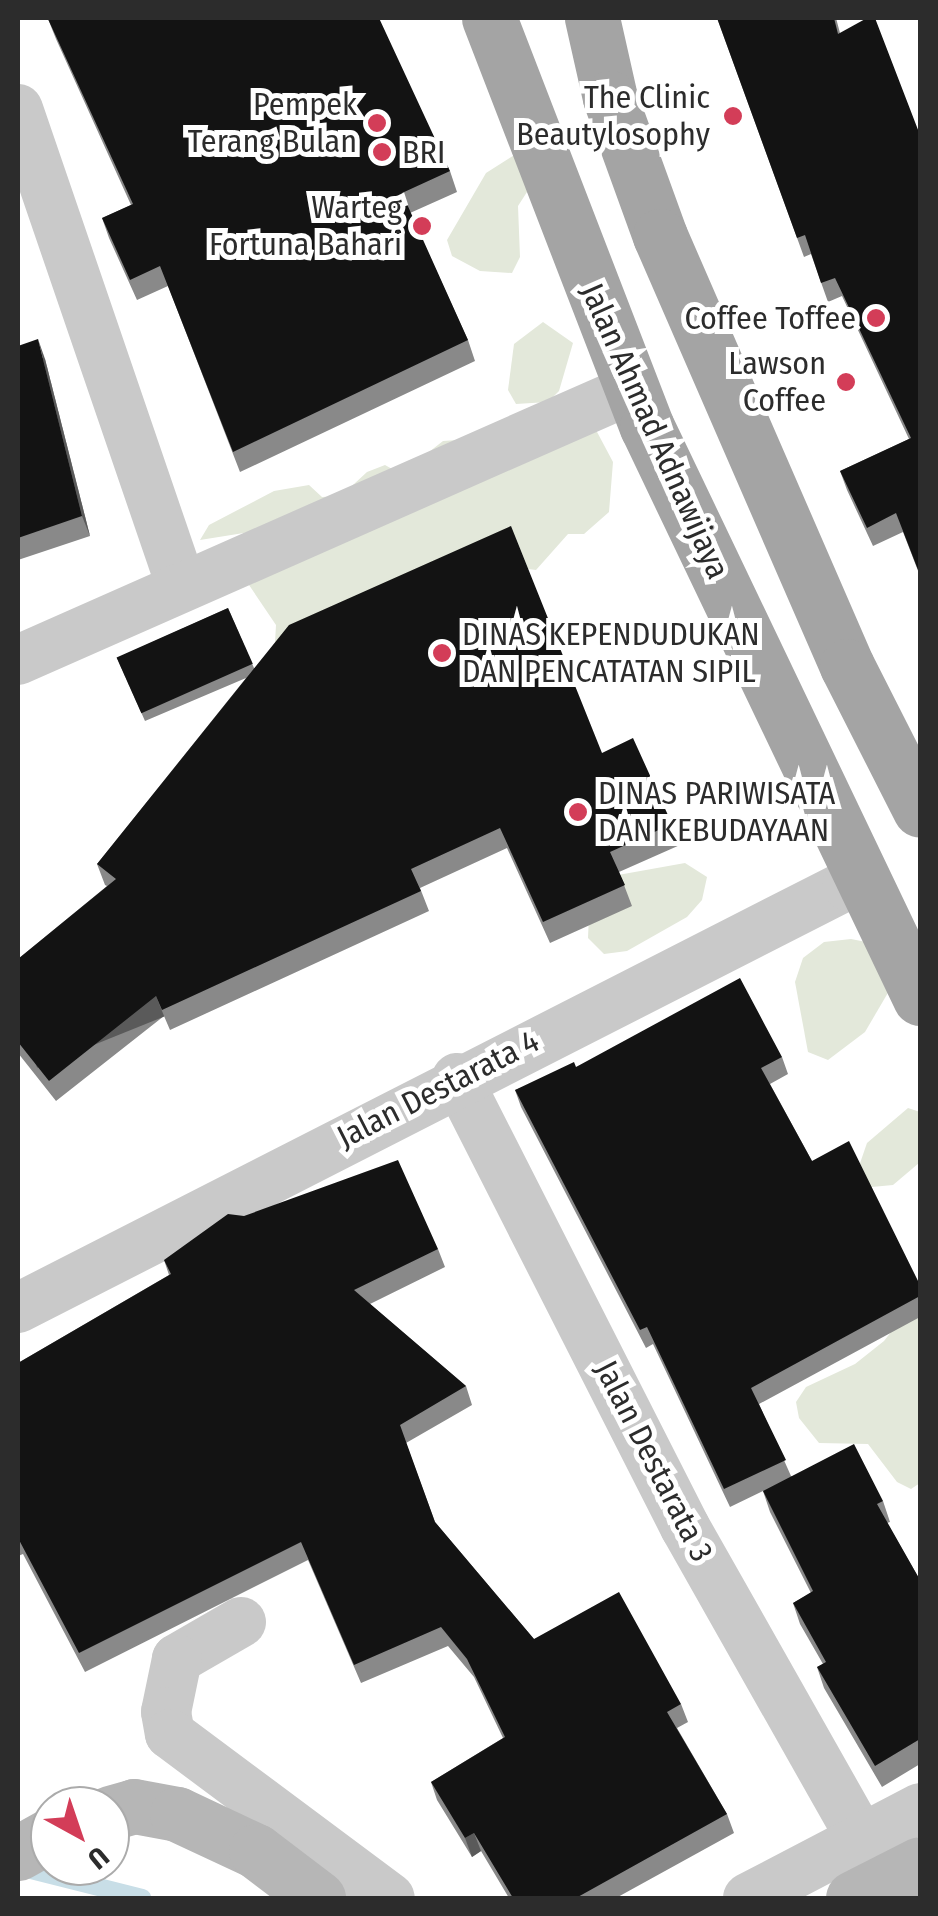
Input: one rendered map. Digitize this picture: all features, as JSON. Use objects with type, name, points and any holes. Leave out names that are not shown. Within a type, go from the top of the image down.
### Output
[{"type":"main road","name":"Jalan Ahmad Adnawijaya","points":[[490,18],[632,389],[920,998]]},
{"type":"main road","points":[[592,18],[610,98],[660,236],[847,666],[920,810]]},
{"type":"street","points":[[18,109],[181,584]]},
{"type":"street","points":[[18,660],[181,584],[632,389]]},
{"type":"street","name":"Jalan Destarata 4","points":[[18,1308],[457,1078],[847,885],[859,872]]},
{"type":"street","name":"Jalan Destarata 3","points":[[457,1078],[685,1527],[861,1838]]},
{"type":"street","points":[[241,1622],[177,1659],[166,1712],[170,1734],[390,1898]]},
{"type":"street","points":[[130,1807],[177,1814],[256,1851],[318,1898]]},
{"type":"street","points":[[748,1898],[920,1808]]},
{"type":"street","points":[[852,1898],[920,1864]]},
{"type":"shaded area","points":[[516,154],[536,178],[518,206],[520,257],[512,273],[480,271],[452,256],[447,240],[486,173]]},
{"type":"shaded area","points":[[543,322],[573,343],[559,391],[548,402],[516,404],[508,390],[514,344]]},
{"type":"shaded area","points":[[596,430],[613,462],[609,512],[584,534],[568,534],[536,570],[520,568],[274,659],[276,625],[249,585],[250,532],[200,540],[209,525],[274,491],[309,485],[322,497],[341,496],[367,472],[385,465],[401,474],[443,441]]},
{"type":"shaded area","points":[[685,863],[707,877],[702,900],[687,917],[627,951],[604,954],[588,938],[589,915],[618,875]]},
{"type":"shaded area","points":[[851,939],[876,944],[889,991],[865,1032],[828,1060],[808,1052],[795,982],[803,958],[824,942]]},
{"type":"shaded area","points":[[908,1108],[920,1112],[919,1163],[893,1185],[861,1188],[857,1172],[867,1143]]},
{"type":"shaded area","points":[[920,1295],[920,1483],[911,1489],[897,1482],[868,1444],[819,1443],[799,1418],[796,1402],[806,1387],[855,1364],[884,1341]]},
{"type":"building","points":[[379,18],[450,171],[402,193],[468,340],[233,452],[160,266],[130,280],[102,218],[133,204],[48,19]]},
{"type":"building","points":[[717,18],[834,18],[838,34],[867,18],[875,18],[920,135],[920,575],[896,513],[867,528],[840,471],[911,438],[835,278],[821,283],[805,235],[797,238]]},
{"type":"building","points":[[38,339],[82,516],[18,538],[18,346]]},
{"type":"building","points":[[511,526],[602,753],[633,738],[672,824],[610,852],[625,885],[543,922],[500,828],[411,869],[421,891],[162,1010],[156,996],[49,1081],[18,1042],[18,959],[116,879],[97,864],[289,625]]},
{"type":"building","points":[[228,608],[253,664],[141,713],[117,658]]},
{"type":"building","points":[[740,978],[782,1057],[761,1068],[812,1161],[849,1141],[920,1285],[920,1296],[751,1388],[786,1460],[724,1489],[647,1327],[640,1330],[515,1090],[574,1062],[576,1067]]},
{"type":"building","points":[[398,1160],[438,1249],[354,1290],[466,1386],[400,1425],[435,1522],[534,1639],[619,1592],[681,1704],[667,1712],[727,1814],[576,1898],[513,1898],[474,1833],[465,1838],[431,1782],[505,1737],[467,1659],[441,1627],[354,1665],[301,1542],[79,1653],[18,1538],[18,1363],[171,1274],[164,1260],[228,1214],[244,1216]]},
{"type":"building","points":[[854,1444],[883,1501],[877,1504],[920,1580],[920,1739],[875,1766],[817,1667],[826,1662],[793,1603],[813,1591],[763,1491]]},
{"type":"waterway","points":[[23,1868],[142,1898]]},
{"type":"place","name":"The Clinic Beautylosophy","points":[[733,116]]},
{"type":"place","name":"Pempek Terang Bulan","points":[[377,123]]},
{"type":"place","name":"BRI","points":[[382,152]]},
{"type":"place","name":"Warteg Fortuna Bahari","points":[[422,226]]},
{"type":"place","name":"Coffee Toffee","points":[[876,318]]},
{"type":"place","name":"Lawson Coffee","points":[[846,382]]},
{"type":"place","name":"DINAS KEPENDUDUKAN DAN PENCATATAN SIPIL","points":[[442,653]]},
{"type":"place","name":"DINAS PARIWISATA DAN KEBUDAYAAN","points":[[578,812]]}]
